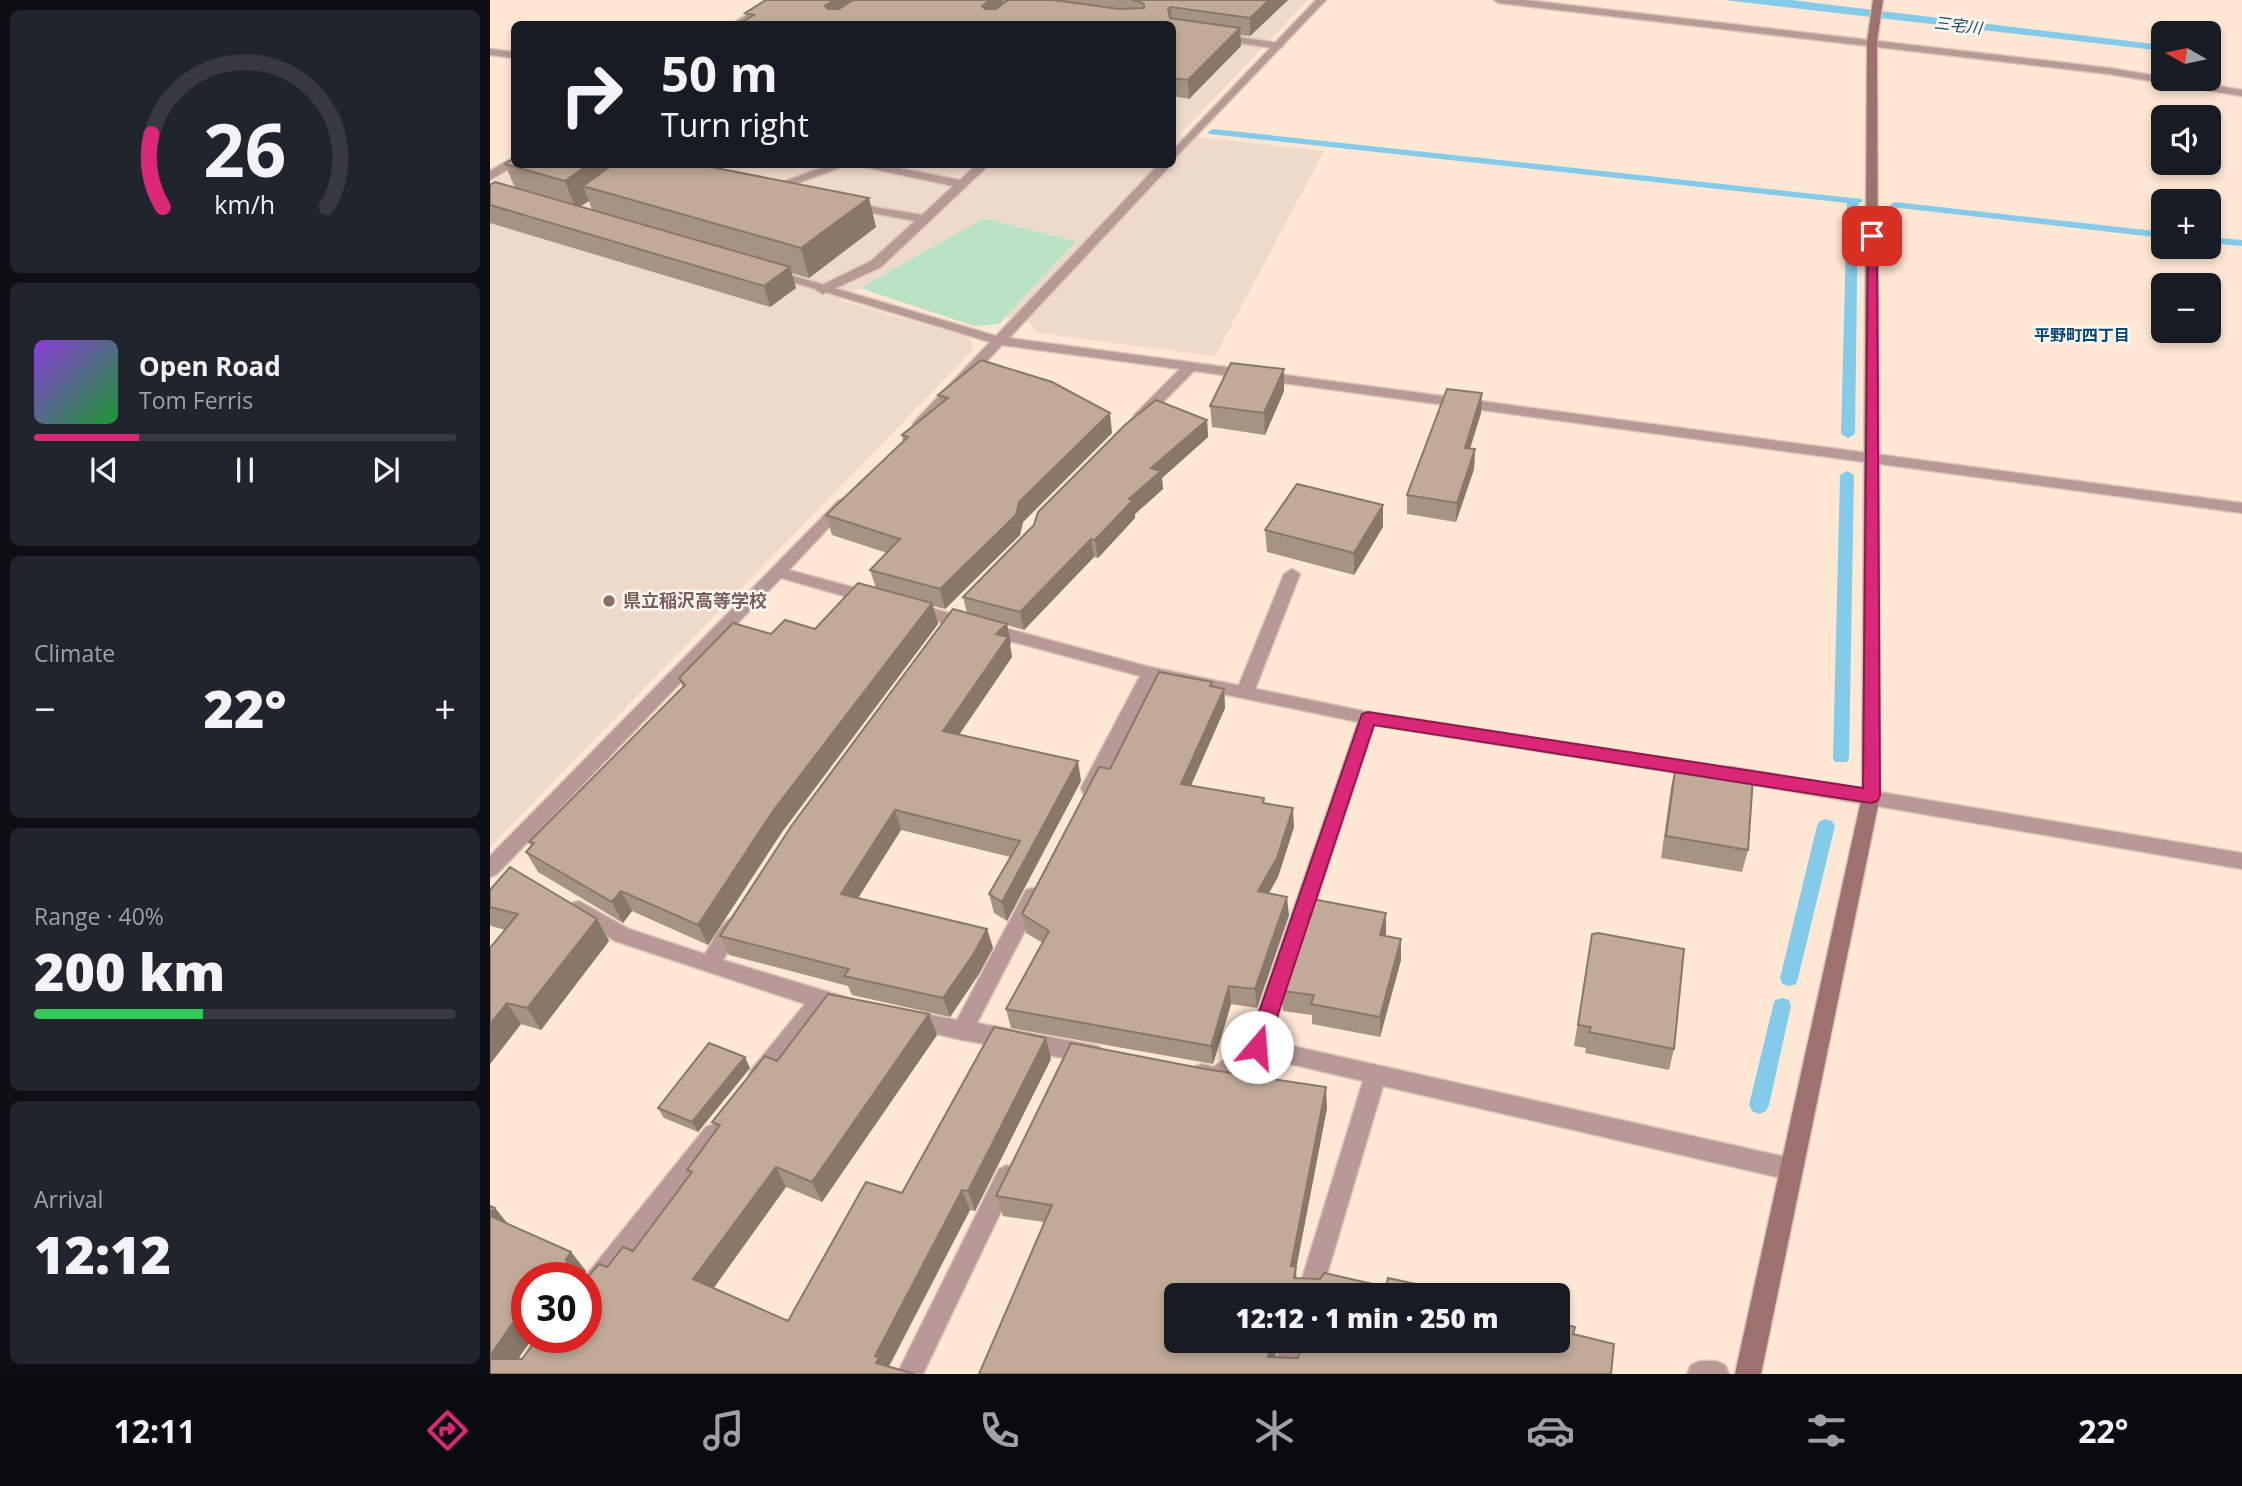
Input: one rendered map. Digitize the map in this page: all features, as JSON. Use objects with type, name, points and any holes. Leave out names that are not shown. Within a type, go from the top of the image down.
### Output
[{"type":"street","points":[[742,21],[778,0]]},
{"type":"street","points":[[1176,154],[1321,0]]},
{"type":"street","points":[[1499,0],[1873,36],[2242,93]]},
{"type":"street","points":[[1748,1374],[1871,796],[1873,36],[1878,0]]},
{"type":"street","points":[[1176,31],[1278,46]]},
{"type":"street","points":[[490,52],[511,54]]},
{"type":"street","points":[[490,176],[511,163]]},
{"type":"street","points":[[796,194],[763,188],[830,168]]},
{"type":"street","points":[[877,168],[963,184]]},
{"type":"street","points":[[823,289],[876,264],[981,168]]},
{"type":"street","points":[[913,432],[1162,168]]},
{"type":"street","points":[[834,202],[925,219]]},
{"type":"street","points":[[759,271],[1000,341],[2242,508]]},
{"type":"street","points":[[1124,433],[1190,367]]},
{"type":"street","points":[[520,875],[494,865],[855,492]]},
{"type":"street","points":[[777,572],[890,603],[953,616],[1150,673],[1368,718],[1871,796],[2242,861]]},
{"type":"street","points":[[1245,692],[1292,574]]},
{"type":"street","points":[[937,641],[953,616]]},
{"type":"street","points":[[1079,809],[1150,673]]},
{"type":"street","points":[[1177,1070],[1217,1077],[1257,1047],[1368,718]]},
{"type":"street","points":[[962,1031],[1040,883]]},
{"type":"street","points":[[566,901],[622,935],[820,1000],[859,1009]]},
{"type":"street","points":[[709,964],[746,907]]},
{"type":"street","points":[[742,1098],[820,1000]]},
{"type":"street","points":[[885,1014],[1110,1058]]},
{"type":"street","points":[[1257,1047],[1790,1169]]},
{"type":"street","points":[[1057,1075],[1069,1050]]},
{"type":"street","points":[[1313,1283],[1376,1074]]},
{"type":"street","points":[[602,1274],[725,1120]]},
{"type":"street","points":[[910,1374],[1020,1150]]},
{"type":"street","points":[[1285,1374],[1291,1353]]},
{"type":"street","points":[[1700,1374],[1716,1374]]},
{"type":"shaded area","name":"県立稲沢高等学校","points":[[780,0],[1308,0],[1179,135],[1324,151],[1215,356],[1038,333],[1030,323],[1005,317],[1076,241],[984,218],[839,300],[961,335],[971,340],[973,350],[490,847],[490,183],[514,168],[1176,168],[1176,21],[1123,21]]},
{"type":"green space","points":[[984,218],[1076,241],[999,324],[974,326],[860,288]]},
{"type":"water","name":"三宅川","points":[[1724,0],[1791,0],[2151,44],[2151,50]]},
{"type":"building","points":[[766,0],[834,0],[825,6],[828,9],[839,9],[853,0],[990,0],[982,6],[985,9],[996,9],[1008,0],[1053,0],[1119,9],[1144,8],[1144,4],[1131,0],[1269,0],[1250,18],[1171,7],[1168,9],[1170,18],[1240,28],[1188,80],[1176,78],[1176,21],[744,21],[754,15],[745,13]]},
{"type":"building","points":[[519,168],[583,168],[565,181]]},
{"type":"building","points":[[608,168],[716,168],[869,198],[801,248],[583,186]]},
{"type":"building","points":[[495,182],[790,267],[764,286],[490,205],[490,185]]},
{"type":"building","points":[[981,360],[1052,382],[1110,413],[1019,502],[1016,515],[940,589],[870,570],[900,539],[826,515],[908,437],[902,435],[948,398],[938,395]]},
{"type":"building","points":[[1231,363],[1284,369],[1264,413],[1210,406]]},
{"type":"building","points":[[1447,389],[1482,393],[1465,448],[1475,449],[1457,503],[1407,495]]},
{"type":"building","points":[[1156,400],[1207,420],[1151,468],[1161,471],[1129,499],[1133,500],[1020,612],[963,597],[1034,525],[1038,512],[1126,424]]},
{"type":"building","points":[[1297,484],[1383,505],[1354,553],[1265,530]]},
{"type":"building","points":[[858,583],[932,603],[773,811],[698,925],[621,891],[612,902],[526,852],[534,843],[529,842],[685,685],[679,678],[733,623],[771,634],[785,620],[815,629]]},
{"type":"building","points":[[953,609],[1007,624],[996,634],[1008,637],[943,731],[1078,761],[1002,902],[989,894],[1020,841],[895,810],[841,894],[987,929],[973,955],[943,998],[844,976],[849,969],[720,936],[792,825]]},
{"type":"building","points":[[1159,672],[1212,682],[1210,686],[1224,689],[1181,784],[1264,798],[1263,803],[1293,808],[1277,858],[1258,891],[1287,897],[1255,989],[1229,986],[1211,1046],[1006,1009],[1049,931],[1022,914],[1099,767],[1110,769]]},
{"type":"building","points":[[1676,764],[1753,777],[1748,850],[1666,836]]},
{"type":"building","points":[[510,867],[597,919],[527,1008],[507,1003],[490,1024],[490,948],[518,914],[490,907],[490,890]]},
{"type":"building","points":[[1312,899],[1386,913],[1380,935],[1401,939],[1380,1017],[1311,1004],[1314,995],[1281,991]]},
{"type":"building","points":[[1592,934],[1684,949],[1674,1049],[1589,1032],[1591,1027],[1578,1025]]},
{"type":"building","points":[[828,994],[929,1014],[812,1182],[776,1167],[693,1279],[788,1321],[866,1182],[902,1193],[994,1027],[1046,1038],[968,1191],[962,1190],[875,1356],[879,1357],[876,1363],[915,1374],[490,1374],[490,1356],[493,1359],[522,1359],[526,1353],[602,1353],[602,1265],[607,1267],[623,1247],[633,1251],[692,1172],[687,1170],[720,1125],[712,1122],[765,1056],[777,1061]]},
{"type":"building","points":[[709,1043],[745,1057],[692,1122],[658,1108]]},
{"type":"building","points":[[1071,1043],[1205,1069],[1326,1087],[1291,1266],[1296,1267],[1294,1278],[1320,1279],[1324,1273],[1368,1283],[1164,1283],[1164,1353],[1269,1353],[1268,1357],[1298,1358],[1299,1353],[1570,1353],[1570,1326],[1575,1327],[1573,1334],[1614,1344],[1611,1374],[979,1374],[1052,1205],[996,1196]]},
{"type":"building","points":[[490,1216],[571,1252],[566,1262],[511,1262],[511,1326],[490,1356]]},
{"type":"building","points":[[1388,1278],[1411,1283],[1387,1283]]},
{"type":"waterway","points":[[1213,132],[1858,201]]},
{"type":"waterway","points":[[1848,434],[1853,201]]},
{"type":"waterway","points":[[1895,205],[2151,234]]},
{"type":"waterway","points":[[2221,241],[2242,243]]},
{"type":"waterway","points":[[1841,758],[1847,475]]},
{"type":"waterway","points":[[1789,978],[1826,826]]},
{"type":"waterway","points":[[1759,1105],[1782,1006]]},
{"type":"place","name":"県立稲沢高等学校","points":[[609,601]]},
{"type":"district","name":"平野町四丁目","points":[[2082,335]]},
{"type":"route","points":[[1257,1047],[1368,718],[1871,796],[1872,236]]}]
